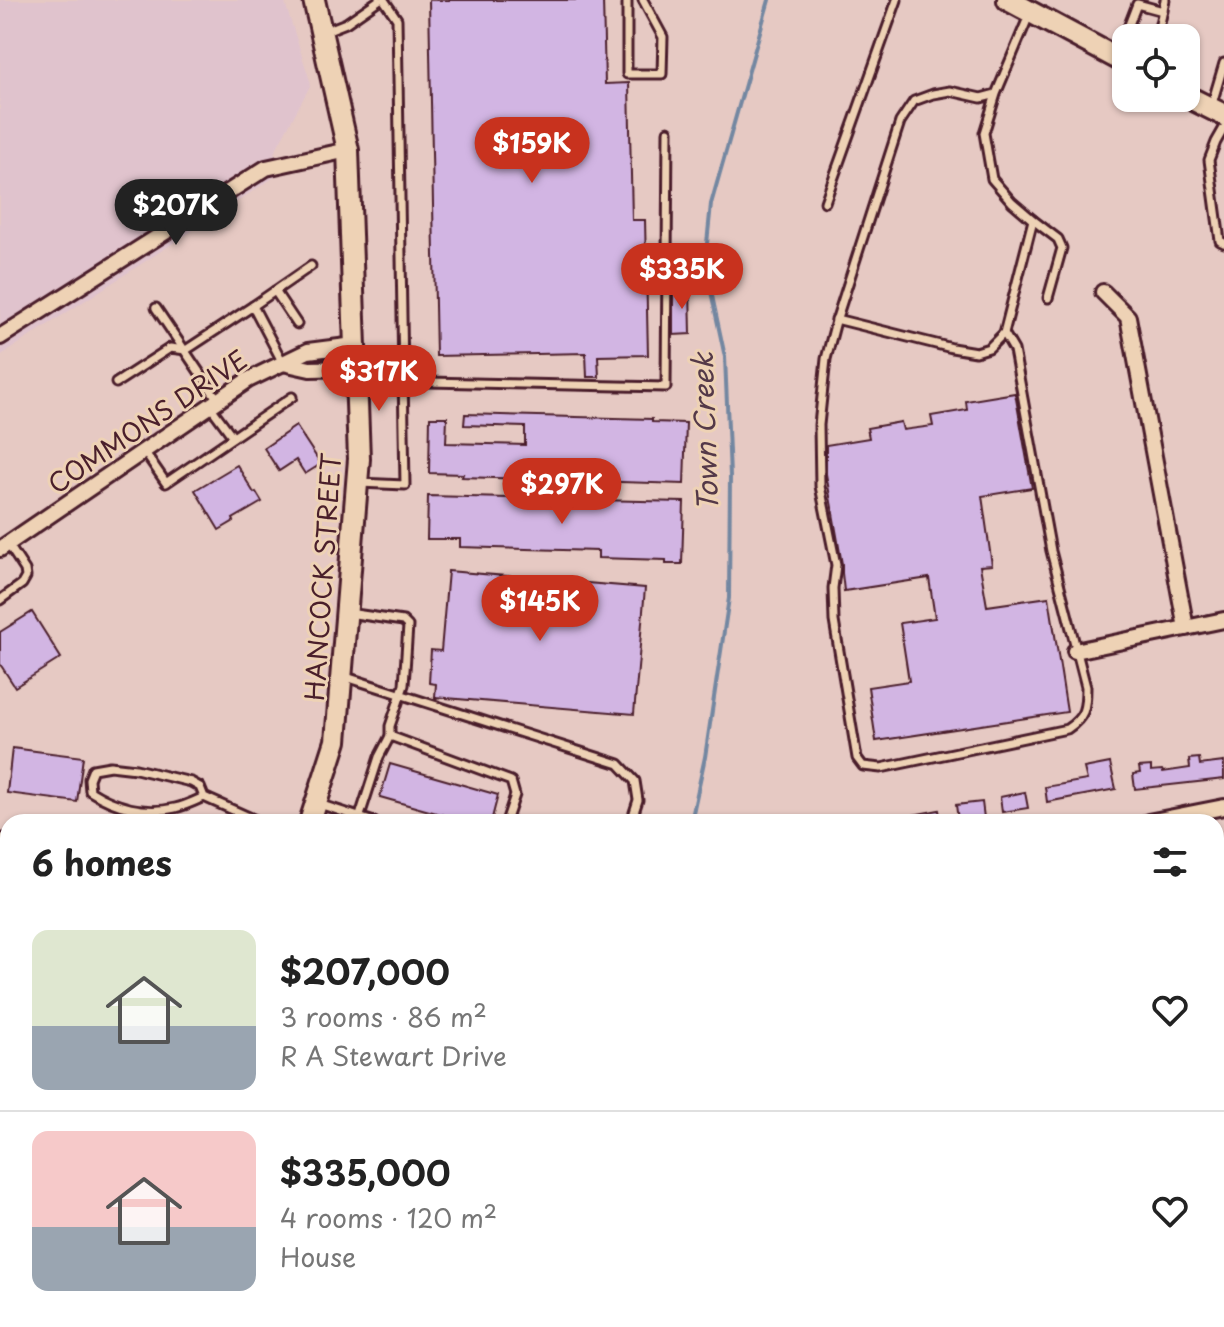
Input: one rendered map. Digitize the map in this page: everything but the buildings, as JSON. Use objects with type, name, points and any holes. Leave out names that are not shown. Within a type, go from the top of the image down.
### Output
[{"type":"street","name":"HANCOCK STREET","points":[[313,813],[336,741],[359,459],[348,150],[314,0]]},
{"type":"street","points":[[1008,0],[1112,55]]},
{"type":"street","points":[[0,337],[266,168],[348,150]]},
{"type":"street","points":[[1103,292],[1128,317],[1186,628]]},
{"type":"street","name":"COMMONS DRIVE","points":[[4,546],[248,380],[308,351],[355,345]]},
{"type":"street","name":"COMMONS DRIVE","points":[[283,363],[310,369],[356,371]]},
{"type":"street","points":[[1075,651],[1224,620]]},
{"type":"street","points":[[1189,814],[1224,807]]},
{"type":"lane","points":[[321,33],[346,23],[382,0],[397,19],[405,485],[357,483]]},
{"type":"lane","points":[[627,0],[627,74],[662,74],[663,37],[643,0]]},
{"type":"lane","points":[[825,202],[897,0]]},
{"type":"lane","points":[[1160,24],[1165,0]]},
{"type":"lane","points":[[1131,24],[1137,4],[1163,11]]},
{"type":"lane","points":[[1031,11],[996,94],[984,133],[992,179],[1012,202],[1058,239],[1062,248],[1048,298]]},
{"type":"lane","points":[[1217,112],[1224,63]]},
{"type":"lane","points":[[996,94],[981,98],[950,91],[933,94],[914,101],[900,122],[826,359],[819,425],[820,486],[836,565],[834,621],[857,758],[863,766],[881,768],[1067,729],[1079,722],[1086,706],[1086,687],[1051,551],[1014,350],[1004,333]]},
{"type":"lane","points":[[1224,128],[1209,160],[1220,241],[1224,243]]},
{"type":"lane","points":[[356,371],[403,375],[428,382],[666,387],[668,131]]},
{"type":"lane","points":[[836,319],[937,345],[976,352],[989,348],[1004,333],[1033,220]]},
{"type":"lane","points":[[116,383],[170,348],[186,350],[311,266]]},
{"type":"lane","points":[[275,291],[297,324]]},
{"type":"lane","points":[[253,306],[283,363]]},
{"type":"lane","points":[[156,308],[186,350],[233,437]]},
{"type":"lane","points":[[144,451],[166,483],[292,397]]},
{"type":"lane","points":[[0,600],[22,584],[26,577],[25,570],[4,546]]},
{"type":"lane","points":[[346,613],[403,621],[408,626],[404,685],[390,726],[390,736],[379,757],[361,814]]},
{"type":"lane","points":[[341,675],[619,764],[635,781],[638,800],[634,814]]},
{"type":"lane","points":[[390,736],[511,781],[515,795],[509,814]]},
{"type":"lane","points":[[204,797],[176,808],[148,812],[107,801],[90,791],[89,779],[93,769],[110,766],[136,769],[191,782],[200,787],[204,797],[242,814]]},
{"type":"shaded area","points":[[0,0],[284,0],[311,84],[274,153],[287,169],[0,356]]},
{"type":"waterway","name":"Town Creek","points":[[693,814],[705,757],[729,598],[730,476],[725,357],[705,263],[711,204],[769,0]]}]
